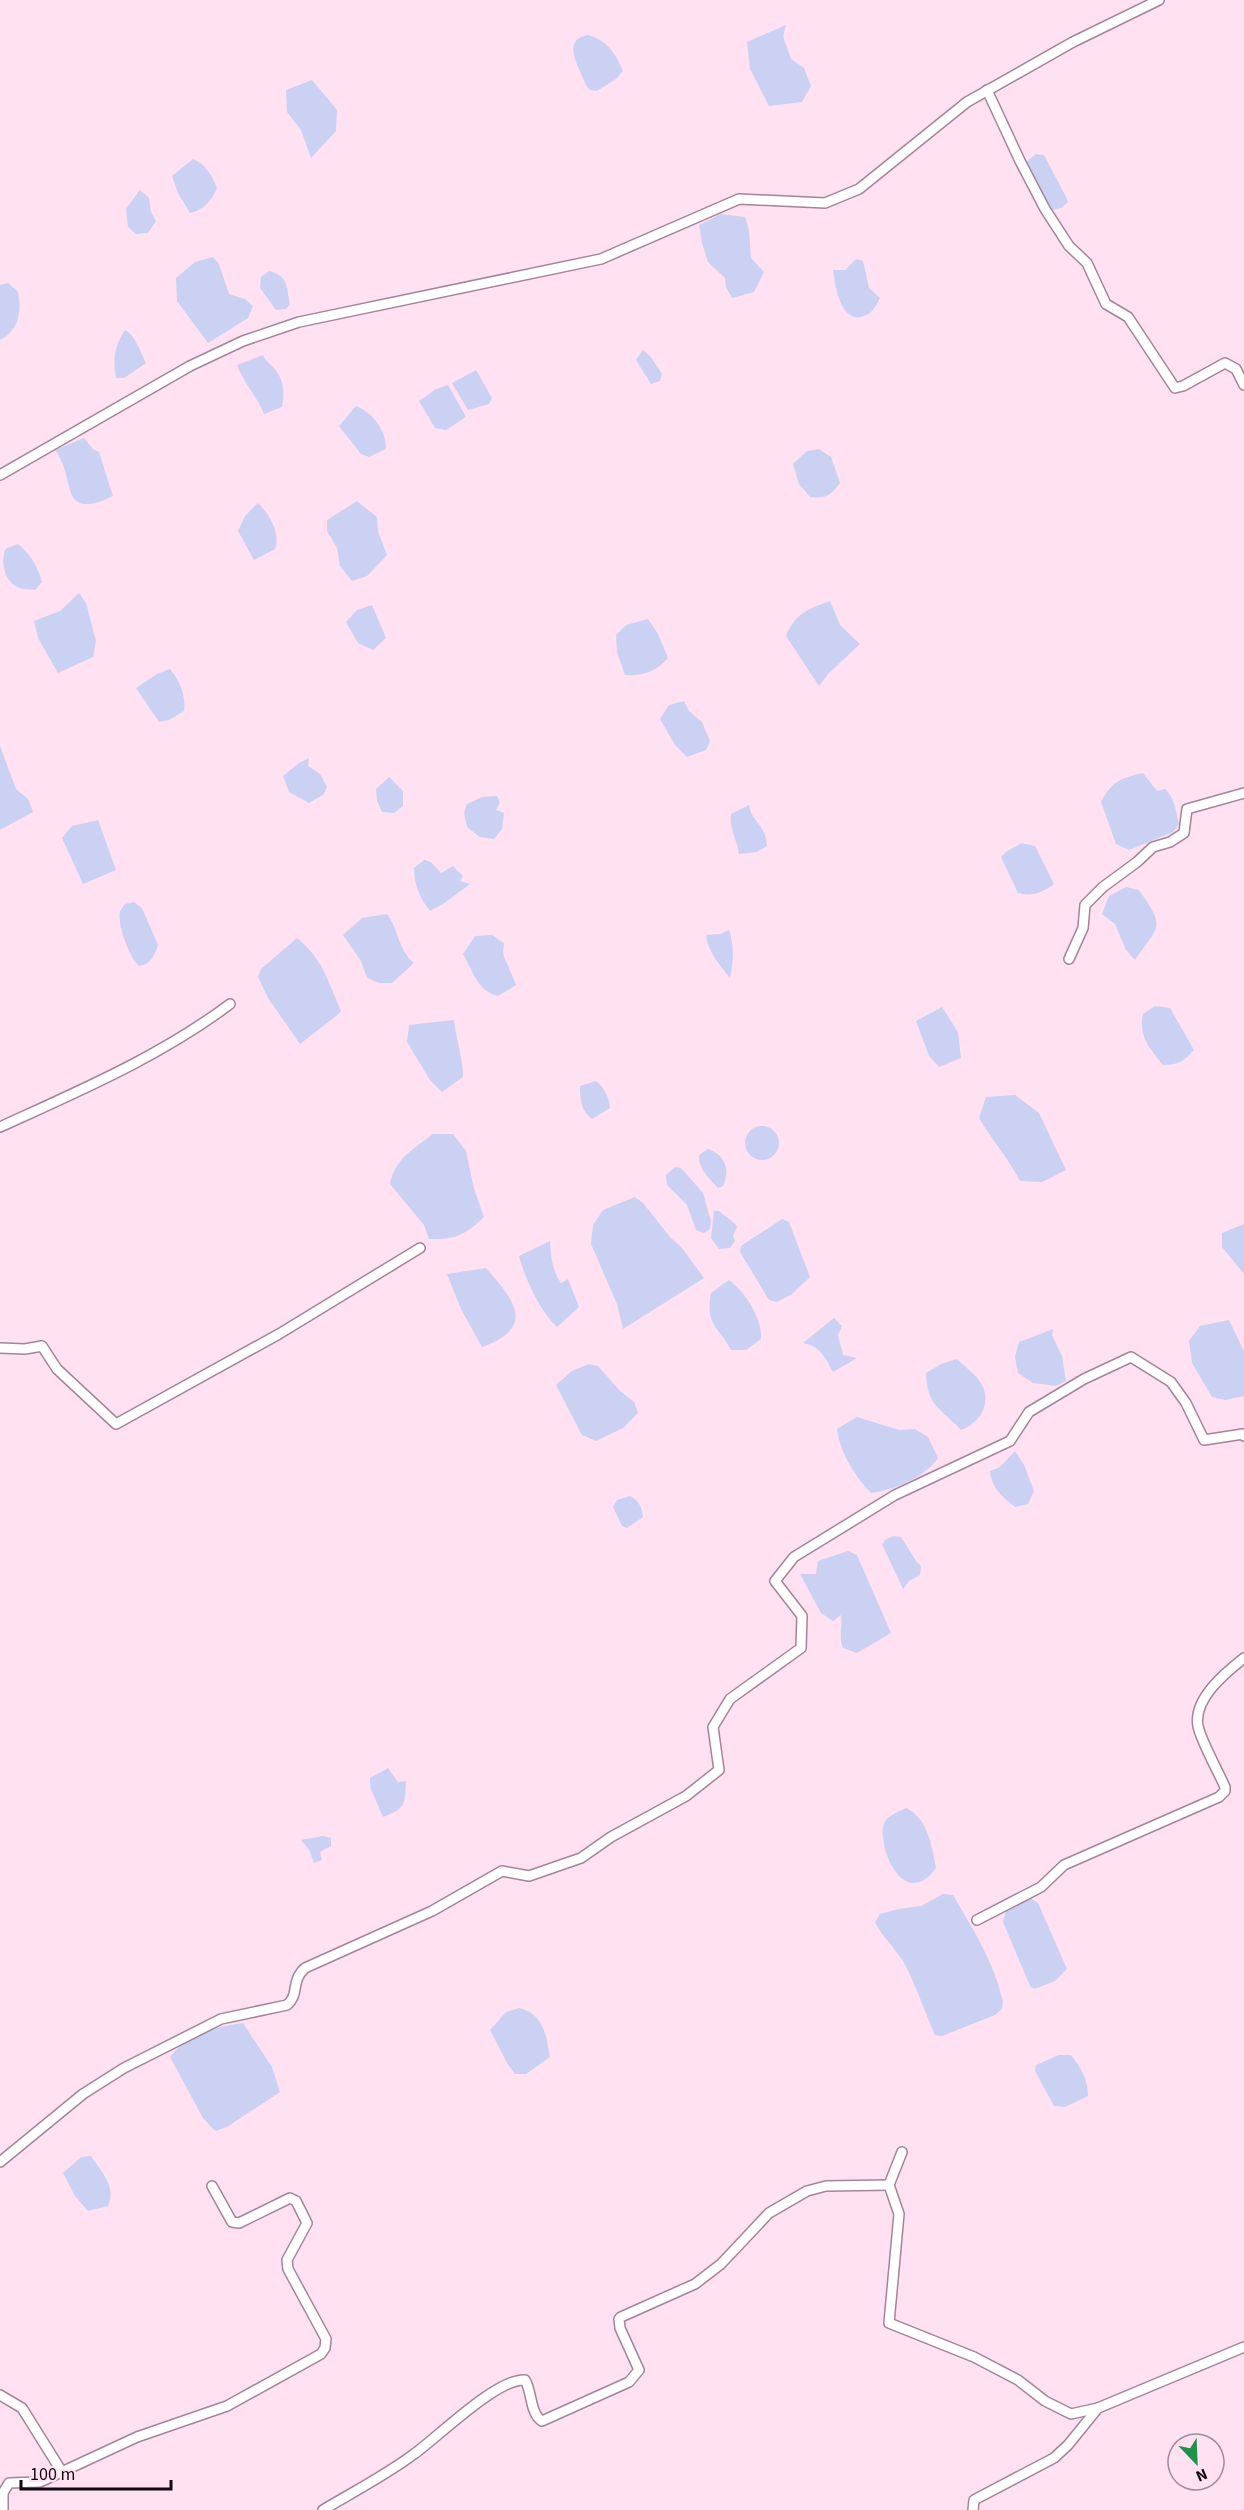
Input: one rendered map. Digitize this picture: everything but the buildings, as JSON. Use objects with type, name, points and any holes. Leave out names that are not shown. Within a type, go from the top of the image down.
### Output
[{"type":"street","points":[[0,476],[190,366],[243,341],[299,322],[601,259],[739,199],[825,203],[859,189],[967,102],[1073,42],[1159,0]]},
{"type":"street","points":[[987,90],[1045,208],[1069,246],[1087,263],[1106,304],[1128,317],[1175,388],[1225,363],[1236,369],[1244,385]]},
{"type":"street","points":[[1069,959],[1083,928],[1085,905],[1103,887],[1153,847],[1170,842],[1184,833],[1187,809],[1244,793]]},
{"type":"street","points":[[0,1127],[159,1050],[230,1004]]},
{"type":"street","points":[[0,1348],[25,1349],[42,1346],[57,1369],[116,1424],[279,1334],[420,1248]]},
{"type":"street","points":[[0,2162],[83,2094],[134,2062],[221,2019],[287,2005],[293,2000],[297,1975],[305,1968],[432,1911],[502,1871],[529,1876],[581,1858],[611,1837],[686,1796],[719,1770],[713,1727],[730,1699],[801,1648],[802,1616],[775,1581],[794,1557],[895,1495],[1010,1441],[1029,1412],[1084,1378],[1131,1357],[1172,1382],[1186,1403],[1204,1440],[1243,1434],[1244,1436]]},
{"type":"street","points":[[977,1920],[1041,1887],[1064,1865],[1220,1797],[1225,1787],[1198,1726],[1198,1709],[1224,1673],[1244,1658]]},
{"type":"street","points":[[902,2152],[889,2185],[899,2214],[889,2323],[974,2357],[1018,2380],[1045,2401],[1071,2414],[1098,2408],[1244,2347]]},
{"type":"street","points":[[323,2510],[413,2455],[486,2396],[519,2379],[525,2380],[528,2385],[536,2415],[542,2421],[629,2382],[639,2370],[620,2328],[621,2316],[695,2284],[721,2264],[769,2213],[807,2191],[826,2186],[889,2185]]},
{"type":"street","points":[[3,2510],[3,2493],[9,2483],[40,2482],[137,2437],[227,2406],[321,2354],[325,2348],[326,2339],[288,2269],[287,2260],[307,2223],[296,2201],[290,2198],[239,2223],[232,2222],[212,2186]]},
{"type":"street","points":[[0,2395],[22,2408],[62,2472]]},
{"type":"street","points":[[973,2510],[974,2500],[1054,2458],[1068,2445],[1098,2408]]},
{"type":"water","points":[[786,25],[783,36],[791,59],[804,68],[811,86],[802,102],[769,106],[750,69],[747,42]]},
{"type":"water","points":[[588,35],[595,37],[610,48],[623,71],[616,79],[597,91],[590,90],[586,85],[573,49],[580,38]]},
{"type":"water","points":[[312,80],[337,110],[336,131],[311,158],[301,130],[287,112],[286,90]]},
{"type":"water","points":[[1036,154],[1044,155],[1066,197],[1068,202],[1061,208],[1049,211],[1025,163]]},
{"type":"water","points":[[193,159],[205,167],[217,188],[206,205],[190,213],[178,193],[172,176]]},
{"type":"water","points":[[140,190],[149,198],[151,212],[156,221],[148,233],[136,234],[128,227],[126,209]]},
{"type":"water","points":[[721,214],[745,217],[749,230],[751,258],[764,272],[754,292],[732,298],[726,287],[725,278],[708,262],[699,225]]},
{"type":"water","points":[[213,257],[219,264],[229,294],[245,299],[253,306],[248,318],[208,343],[177,301],[176,278],[195,262]]},
{"type":"water","points":[[856,259],[863,261],[869,288],[880,298],[873,310],[861,317],[854,317],[843,308],[837,293],[833,270],[845,270]]},
{"type":"water","points":[[269,271],[280,276],[286,283],[290,304],[286,309],[276,310],[260,288],[261,277]]},
{"type":"water","points":[[8,283],[18,292],[20,307],[15,326],[0,340],[0,285]]},
{"type":"water","points":[[125,330],[135,340],[146,363],[124,378],[116,378],[115,353]]},
{"type":"water","points":[[643,350],[651,357],[662,374],[660,381],[651,384],[636,360]]},
{"type":"water","points":[[263,355],[279,375],[283,391],[282,407],[264,414],[237,365]]},
{"type":"water","points":[[476,370],[492,398],[489,404],[468,410],[452,383]]},
{"type":"water","points":[[448,385],[466,417],[446,430],[435,428],[419,401],[436,389]]},
{"type":"water","points":[[356,406],[373,418],[384,435],[386,449],[369,457],[361,454],[339,426]]},
{"type":"water","points":[[84,438],[93,449],[99,452],[113,496],[95,503],[83,504],[71,493],[62,461],[55,450]]},
{"type":"water","points":[[819,449],[831,457],[840,483],[828,495],[810,497],[799,484],[793,464],[807,451]]},
{"type":"water","points":[[357,501],[377,517],[378,531],[387,555],[367,576],[352,581],[340,566],[337,548],[327,531],[327,520]]},
{"type":"water","points":[[258,503],[273,524],[276,543],[275,549],[254,560],[238,531],[245,516]]},
{"type":"water","points":[[18,544],[36,565],[42,582],[35,590],[15,586],[5,573],[3,561],[5,550]]},
{"type":"water","points":[[79,593],[86,603],[96,641],[93,657],[58,673],[38,638],[34,621],[60,611]]},
{"type":"water","points":[[830,601],[840,625],[860,644],[829,673],[819,686],[786,636],[793,622],[803,613]]},
{"type":"water","points":[[372,605],[386,638],[373,650],[358,643],[346,622],[357,610]]},
{"type":"water","points":[[648,619],[658,634],[668,658],[659,667],[649,672],[625,675],[617,652],[616,635],[626,625]]},
{"type":"water","points":[[170,669],[181,689],[184,711],[169,720],[159,722],[136,688],[157,674]]},
{"type":"water","points":[[684,701],[689,711],[702,722],[710,741],[706,750],[687,757],[675,745],[660,719],[669,705]]},
{"type":"water","points":[[0,746],[16,789],[28,799],[33,812],[0,830]]},
{"type":"water","points":[[309,758],[308,766],[320,774],[327,787],[324,794],[309,803],[289,792],[283,776]]},
{"type":"water","points":[[1143,773],[1157,791],[1165,789],[1171,797],[1179,824],[1173,832],[1129,850],[1116,844],[1101,802],[1113,785]]},
{"type":"water","points":[[389,777],[403,791],[403,806],[394,813],[382,812],[377,801],[376,789]]},
{"type":"water","points":[[497,796],[500,802],[496,810],[504,813],[502,829],[494,839],[480,837],[467,827],[464,813],[467,804],[482,797]]},
{"type":"water","points":[[749,805],[750,811],[764,833],[767,846],[757,852],[739,854],[731,824],[731,814]]},
{"type":"water","points":[[98,820],[116,870],[83,884],[62,838],[72,826]]},
{"type":"water","points":[[1022,843],[1035,846],[1054,884],[1032,894],[1018,893],[1001,857]]},
{"type":"water","points":[[424,860],[431,862],[441,873],[453,866],[463,876],[460,881],[470,884],[430,911],[418,891],[414,874],[414,868]]},
{"type":"water","points":[[1126,887],[1139,890],[1153,912],[1157,926],[1135,960],[1126,950],[1115,924],[1102,914],[1109,896]]},
{"type":"water","points":[[134,902],[142,908],[158,945],[151,959],[139,966],[128,949],[122,933],[120,917],[120,911],[125,904]]},
{"type":"water","points":[[387,914],[405,952],[414,963],[392,983],[379,983],[367,978],[361,961],[343,935],[362,918]]},
{"type":"water","points":[[729,930],[733,954],[730,978],[718,963],[706,935],[720,934]]},
{"type":"water","points":[[492,935],[504,943],[503,954],[516,985],[498,996],[480,985],[463,954],[475,936]]},
{"type":"water","points":[[297,938],[319,962],[341,1011],[300,1044],[268,998],[258,977],[261,969]]},
{"type":"water","points":[[1155,1006],[1170,1008],[1194,1050],[1184,1060],[1163,1065],[1150,1048],[1144,1036],[1142,1022],[1143,1014]]},
{"type":"water","points":[[942,1007],[958,1032],[961,1058],[939,1067],[929,1056],[916,1021]]},
{"type":"water","points":[[454,1020],[463,1077],[442,1092],[430,1080],[407,1042],[409,1025]]},
{"type":"water","points":[[596,1081],[606,1093],[610,1108],[592,1119],[585,1112],[582,1104],[580,1086]]},
{"type":"water","points":[[1015,1095],[1039,1113],[1066,1170],[1042,1182],[1020,1181],[979,1118],[986,1097]]},
{"type":"water","points":[[762,1126],[774,1131],[779,1143],[774,1155],[762,1160],[750,1155],[745,1143],[750,1131]]},
{"type":"water","points":[[433,1134],[453,1134],[466,1151],[474,1189],[484,1217],[465,1232],[446,1239],[429,1239],[424,1225],[390,1184],[396,1167],[401,1161]]},
{"type":"water","points":[[708,1149],[719,1155],[725,1164],[725,1180],[723,1186],[718,1188],[700,1165],[699,1155]]},
{"type":"water","points":[[675,1167],[681,1168],[703,1193],[711,1221],[710,1229],[704,1233],[696,1230],[687,1205],[667,1185],[666,1175]]},
{"type":"water","points":[[635,1197],[643,1203],[670,1237],[682,1248],[704,1278],[623,1329],[617,1304],[591,1244],[593,1225],[603,1210]]},
{"type":"water","points":[[714,1211],[719,1211],[737,1227],[733,1236],[735,1241],[730,1248],[719,1249],[711,1238]]},
{"type":"water","points":[[782,1219],[789,1222],[810,1277],[792,1294],[777,1302],[769,1300],[740,1252],[741,1246]]},
{"type":"water","points":[[1244,1224],[1244,1274],[1222,1247],[1222,1233]]},
{"type":"water","points":[[550,1241],[556,1273],[561,1283],[568,1279],[579,1307],[557,1327],[534,1294],[519,1256]]},
{"type":"water","points":[[486,1268],[512,1302],[515,1322],[510,1331],[482,1347],[461,1309],[447,1274]]},
{"type":"water","points":[[729,1280],[747,1298],[761,1331],[761,1339],[746,1350],[731,1350],[711,1319],[711,1293]]},
{"type":"water","points":[[834,1318],[842,1326],[838,1335],[843,1355],[857,1358],[833,1372],[818,1350],[803,1343]]},
{"type":"water","points":[[1229,1320],[1244,1351],[1244,1396],[1225,1400],[1212,1397],[1192,1363],[1189,1341],[1200,1326]]},
{"type":"water","points":[[1053,1329],[1052,1335],[1062,1356],[1066,1381],[1056,1386],[1033,1383],[1018,1373],[1015,1357],[1019,1342]]},
{"type":"water","points":[[957,1359],[972,1372],[983,1387],[985,1394],[984,1407],[978,1419],[961,1430],[932,1400],[926,1373],[941,1364]]},
{"type":"water","points":[[589,1364],[598,1366],[620,1391],[634,1402],[638,1413],[623,1428],[596,1441],[582,1435],[556,1385],[572,1371]]},
{"type":"water","points":[[857,1417],[899,1430],[915,1429],[928,1437],[938,1458],[925,1471],[908,1482],[871,1493],[849,1464],[841,1447],[837,1429]]},
{"type":"water","points":[[1015,1451],[1024,1465],[1034,1491],[1028,1504],[1015,1507],[995,1487],[990,1471],[1000,1467]]},
{"type":"water","points":[[630,1496],[640,1505],[643,1517],[627,1528],[622,1526],[613,1507],[617,1500]]},
{"type":"water","points":[[894,1536],[901,1537],[921,1566],[920,1575],[909,1581],[903,1589],[882,1544],[886,1539]]},
{"type":"water","points":[[848,1551],[857,1555],[891,1633],[857,1653],[843,1648],[841,1615],[833,1621],[821,1613],[800,1574],[816,1574],[818,1561]]},
{"type":"water","points":[[388,1768],[398,1782],[406,1781],[405,1795],[400,1808],[383,1817],[370,1787],[370,1778]]},
{"type":"water","points":[[906,1808],[919,1819],[928,1834],[936,1868],[923,1880],[912,1883],[901,1878],[893,1868],[883,1841],[883,1828],[886,1820]]},
{"type":"water","points":[[323,1836],[331,1838],[331,1846],[320,1852],[322,1860],[314,1863],[309,1850],[301,1840]]},
{"type":"water","points":[[943,1894],[953,1895],[976,1934],[995,1974],[1003,2002],[1002,2009],[995,2015],[942,2036],[935,2035],[903,1961],[875,1923],[880,1914],[921,1906]]},
{"type":"water","points":[[1032,1899],[1038,1903],[1067,1969],[1055,1981],[1034,1989],[1030,1986],[1003,1922],[1007,1908],[1022,1900]]},
{"type":"water","points":[[519,2008],[539,2020],[545,2033],[550,2057],[526,2074],[515,2074],[490,2030],[506,2012]]},
{"type":"water","points":[[243,2023],[272,2067],[280,2092],[227,2127],[215,2131],[203,2118],[170,2057],[194,2037],[222,2027]]},
{"type":"water","points":[[1059,2055],[1071,2055],[1083,2074],[1088,2090],[1088,2096],[1065,2107],[1054,2106],[1035,2071],[1036,2065]]},
{"type":"water","points":[[91,2156],[107,2179],[111,2192],[108,2206],[88,2211],[75,2196],[63,2173],[81,2157]]}]
